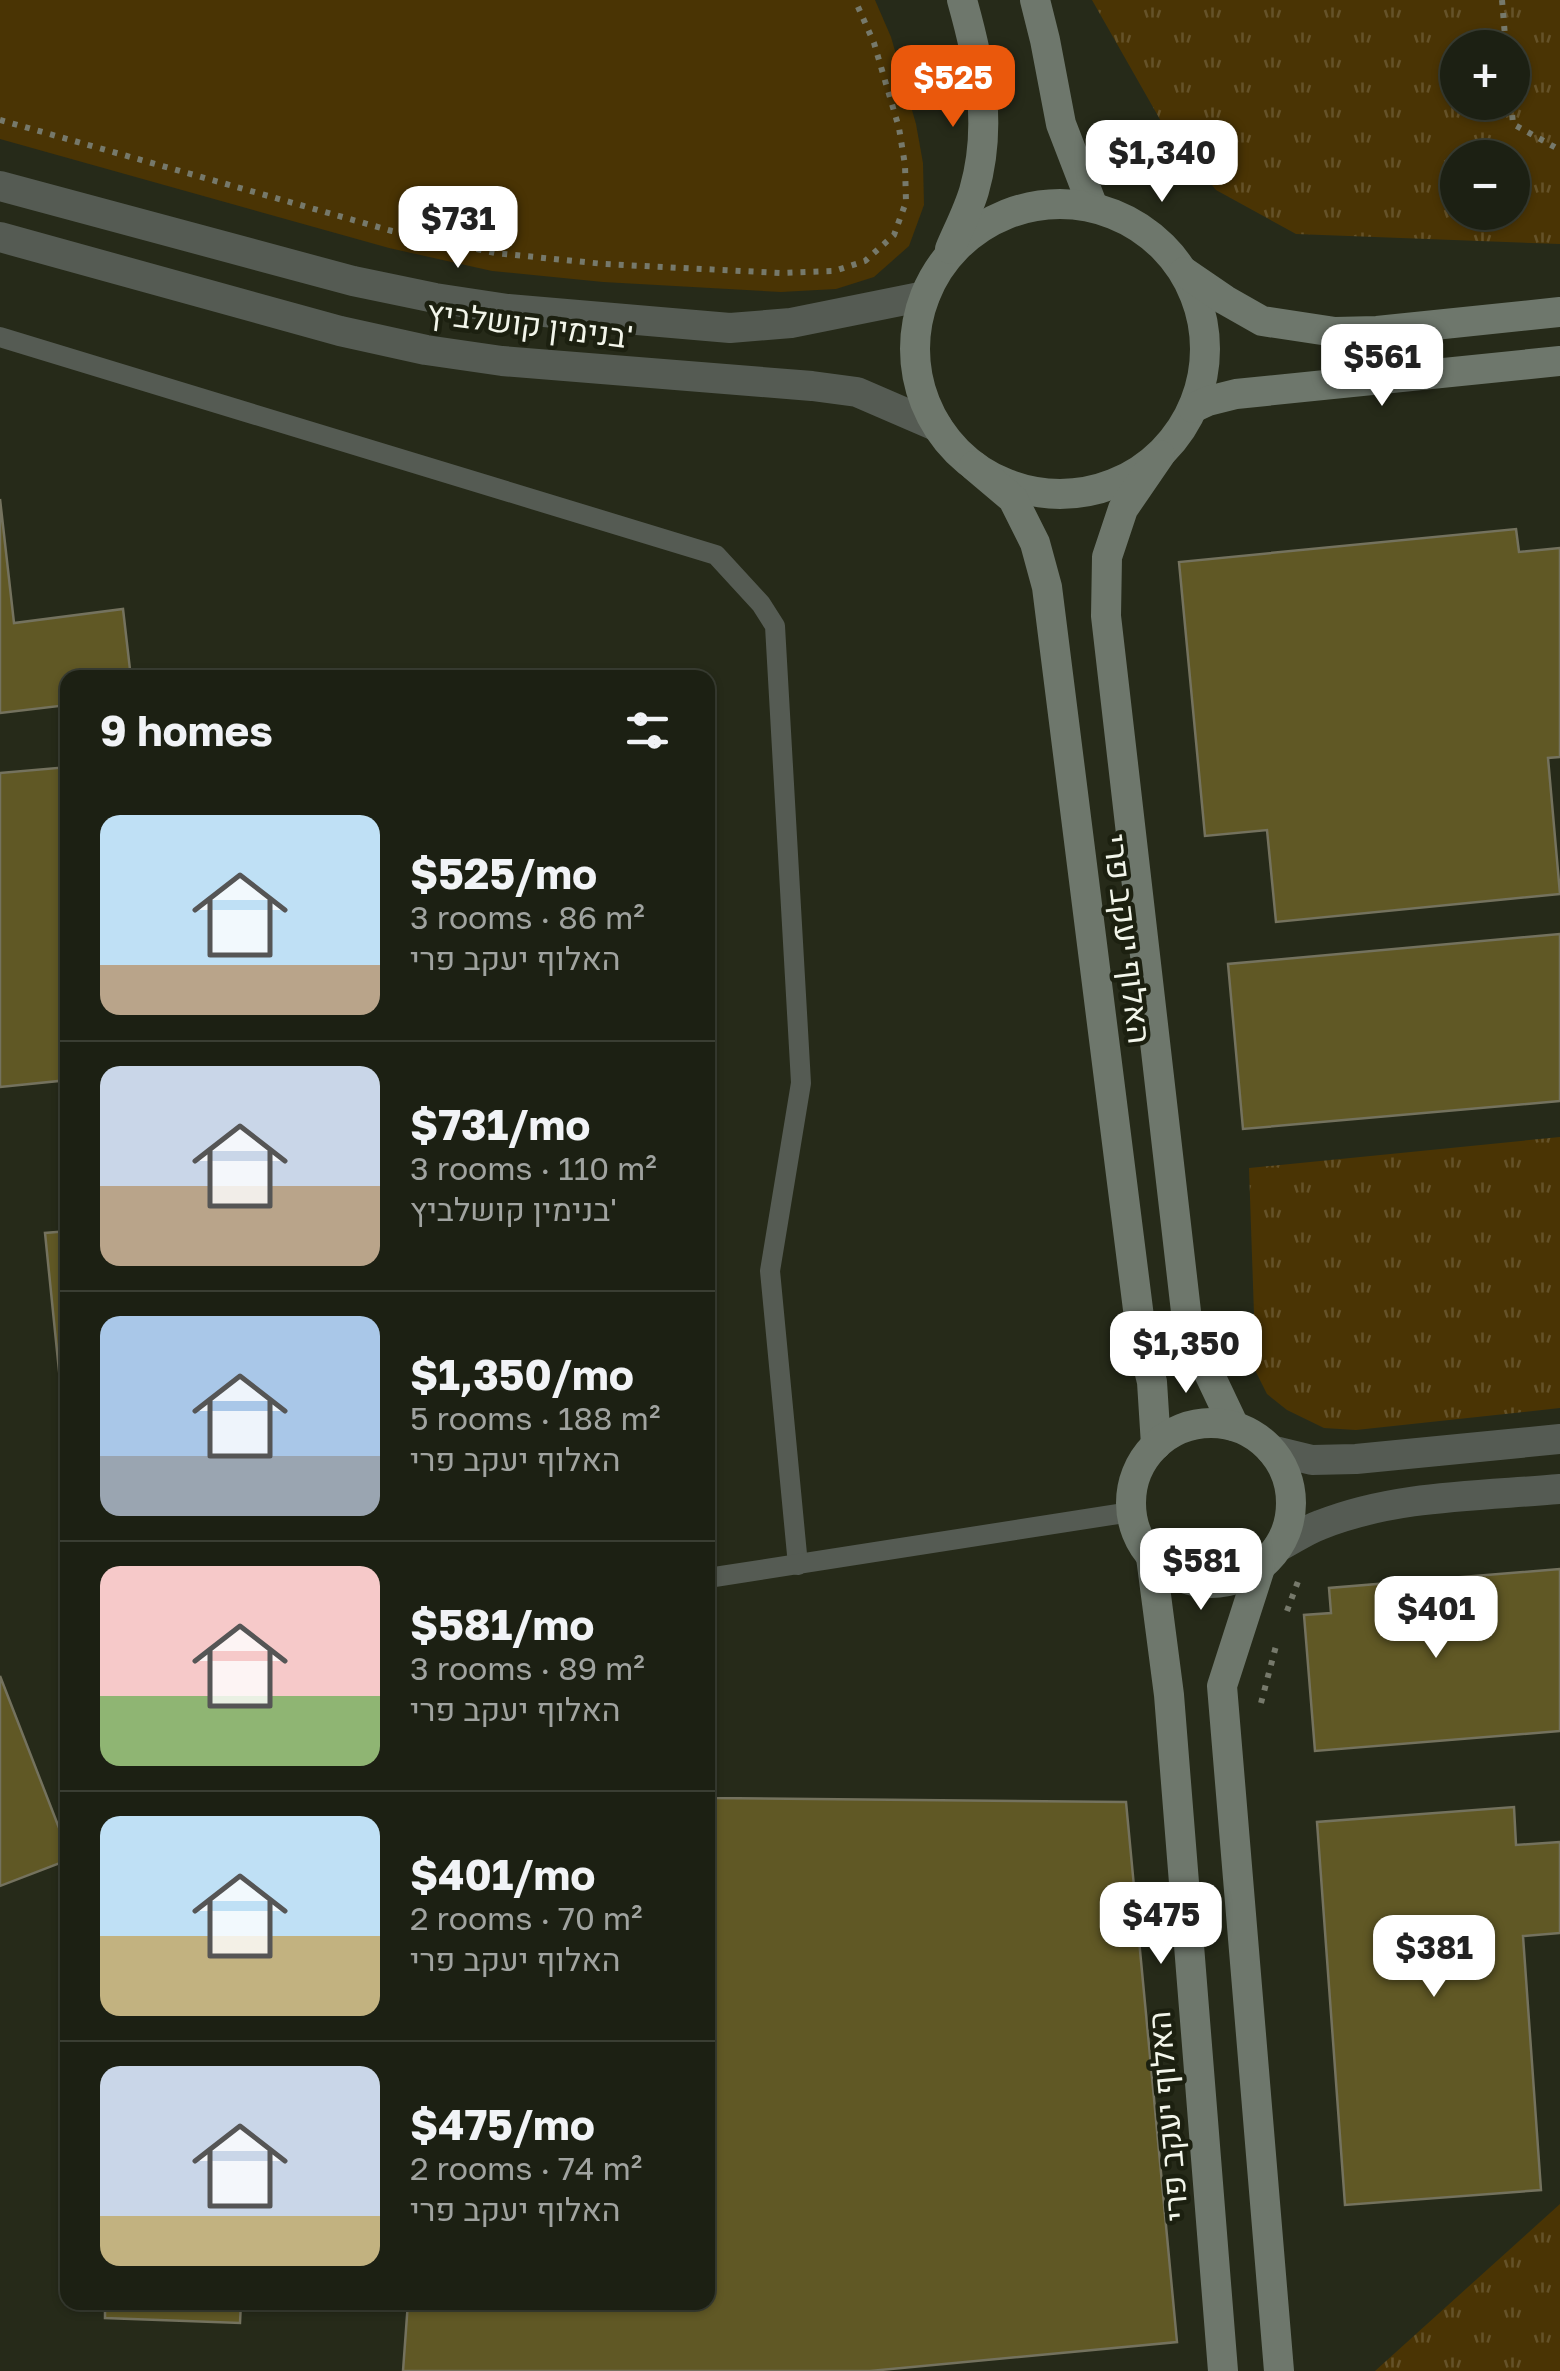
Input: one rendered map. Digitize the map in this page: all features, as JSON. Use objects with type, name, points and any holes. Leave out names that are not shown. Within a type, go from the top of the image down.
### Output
[{"type":"street","points":[[945,260],[968,236],[996,218],[1028,207],[1060,203],[1093,207],[1145,230],[1166,248],[1184,272],[1198,304],[1205,338],[1203,374],[1193,408],[1179,433],[1133,475],[1102,488],[1069,494],[1035,493],[1003,483],[974,466],[938,427],[923,396],[916,363],[916,329],[925,296],[974,192],[983,143],[977,53],[962,0]]},
{"type":"street","points":[[1035,0],[1061,124],[1093,207]]},
{"type":"street","name":"בנימין קושלביץ'","points":[[0,186],[353,280],[508,309],[730,328],[791,323],[925,296]]},
{"type":"street","name":"בנימין קושלביץ'","points":[[0,237],[340,331],[426,350],[502,362],[857,392],[938,427]]},
{"type":"street","points":[[1184,272],[1262,321],[1335,332],[1560,312]]},
{"type":"street","points":[[1193,408],[1236,394],[1560,360]]},
{"type":"street","name":"האלוף יעקב פרי","points":[[1160,454],[1123,509],[1107,558],[1106,616],[1188,1329],[1234,1426]]},
{"type":"street","name":"האלוף יעקב פרי","points":[[974,466],[1013,499],[1035,543],[1047,587],[1142,1341],[1152,1382],[1156,1444]]},
{"type":"street","points":[[1279,2370],[1222,1686],[1269,1557],[1289,1522],[1291,1495],[1283,1468],[1254,1435],[1214,1423],[1195,1424],[1156,1444],[1140,1464],[1132,1488],[1131,1512],[1138,1537],[1151,1557],[1191,1581],[1216,1584],[1239,1579],[1269,1557],[1318,1525],[1428,1500],[1560,1490]]},
{"type":"street","points":[[1270,1450],[1312,1460],[1356,1459],[1560,1439]]},
{"type":"street","name":"האלוף יעקב פרי","points":[[1151,1557],[1169,1695],[1223,2371]]},
{"type":"lane","points":[[0,338],[716,555],[761,604],[775,626],[801,1083],[770,1272],[798,1565]]},
{"type":"lane","points":[[715,1577],[1131,1512]]},
{"type":"path","points":[[0,120],[392,230],[495,253],[604,264],[781,273],[834,271],[864,261],[894,235],[906,202],[899,128],[874,43],[855,0]]},
{"type":"path","points":[[1502,0],[1504,30]]},
{"type":"path","points":[[1513,120],[1513,124],[1560,150]]},
{"type":"path","points":[[1286,1615],[1318,1525]]},
{"type":"path","points":[[1260,1707],[1279,1633]]},
{"type":"green space","points":[[0,0],[875,0],[891,37],[916,124],[923,163],[924,205],[909,246],[874,277],[836,289],[781,292],[492,271],[389,248],[0,139]]},
{"type":"green space","points":[[1092,0],[1560,0],[1560,244],[1296,234],[1216,190],[1166,130]]},
{"type":"green space","points":[[1560,1137],[1560,1408],[1356,1430],[1324,1428],[1287,1410],[1267,1394],[1256,1372],[1249,1168]]},
{"type":"green space","points":[[1560,2204],[1560,2371],[1375,2371]]},
{"type":"building","points":[[0,499],[14,623],[123,609],[130,670],[60,670],[60,706],[0,713]]},
{"type":"building","points":[[1516,529],[1519,552],[1560,548],[1560,757],[1548,758],[1560,894],[1276,922],[1267,830],[1205,836],[1179,562]]},
{"type":"building","points":[[60,768],[60,1081],[0,1087],[0,773]]},
{"type":"building","points":[[1560,934],[1560,1101],[1243,1129],[1228,964]]},
{"type":"building","points":[[60,1232],[60,1380],[45,1233]]},
{"type":"building","points":[[1560,1569],[1560,1731],[1315,1751],[1304,1615],[1331,1613],[1329,1588]]},
{"type":"building","points":[[0,1676],[60,1830],[60,1863],[0,1886]]},
{"type":"building","points":[[715,1798],[1126,1802],[1177,2342],[870,2371],[403,2371],[407,2310],[715,2310]]},
{"type":"building","points":[[1514,1807],[1516,1845],[1560,1842],[1560,1933],[1523,1936],[1541,2190],[1345,2205],[1317,1822]]},
{"type":"building","points":[[105,2310],[241,2310],[240,2323],[105,2318]]}]
